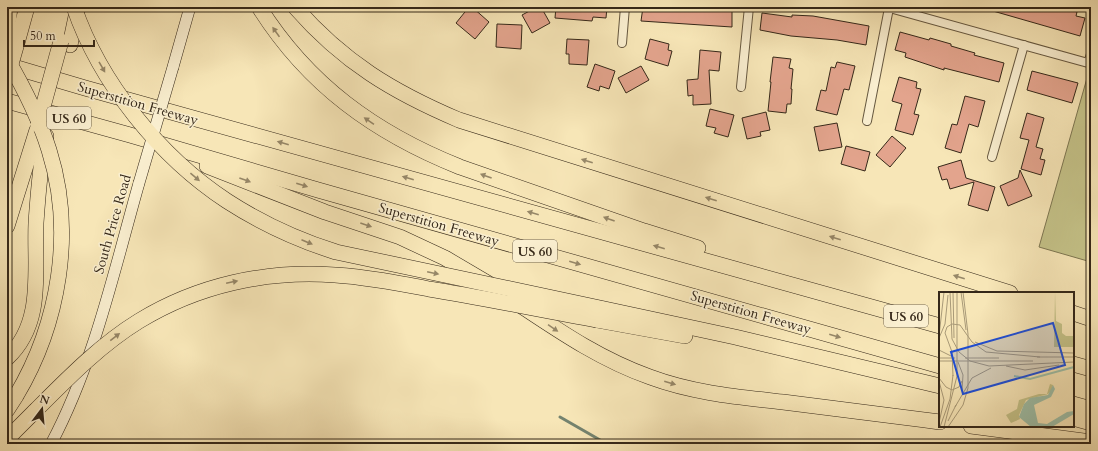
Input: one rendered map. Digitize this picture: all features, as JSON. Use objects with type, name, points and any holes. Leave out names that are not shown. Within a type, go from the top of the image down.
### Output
[{"type":"highway","points":[[7,78],[10,7]]},
{"type":"highway","points":[[10,35],[27,7]]},
{"type":"highway","points":[[7,226],[42,130],[65,43],[72,7]]},
{"type":"highway","points":[[72,7],[104,70],[146,129],[182,166],[227,201],[294,237],[336,252],[599,314]]},
{"type":"highway","points":[[65,43],[78,7]]},
{"type":"highway","points":[[259,7],[280,37],[322,84],[344,103],[378,127],[405,143],[432,156],[494,179],[644,231],[789,274],[872,306]]},
{"type":"highway","points":[[295,7],[333,46],[360,68],[425,106],[459,120],[1007,292]]},
{"type":"highway","points":[[7,59],[85,88]]},
{"type":"highway","points":[[7,59],[34,110],[50,151],[59,199],[61,241],[57,288],[47,327],[33,364],[7,410]]},
{"type":"highway","name":"Superstition Freeway","points":[[7,65],[939,326]]},
{"type":"highway","name":"Superstition Freeway","points":[[7,101],[939,366]]},
{"type":"highway","points":[[7,358],[24,336],[32,318],[34,307],[36,223],[41,165],[42,130]]},
{"type":"highway","points":[[130,135],[325,212],[382,231],[445,258],[481,279],[578,343],[624,367],[651,378],[682,387],[736,397],[939,422]]},
{"type":"highway","points":[[7,439],[81,366],[118,335],[138,321],[195,293],[249,279],[287,274],[334,274],[359,277],[464,295],[599,314],[735,337],[939,386]]},
{"type":"highway","points":[[1074,313],[1091,318]]},
{"type":"highway","points":[[1074,364],[1091,369]]},
{"type":"highway","points":[[1074,404],[1091,409]]},
{"type":"highway","points":[[1074,418],[1091,423]]},
{"type":"highway","points":[[978,427],[1091,442]]},
{"type":"main road","name":"South Price Road","points":[[51,444],[67,412],[91,350],[190,7]]},
{"type":"street","points":[[622,43],[625,7]]},
{"type":"street","points":[[741,87],[749,7]]},
{"type":"street","points":[[867,121],[887,7],[1088,62],[1091,54]]},
{"type":"street","points":[[992,157],[1024,45]]},
{"type":"shaded area","points":[[1091,70],[1091,262],[1039,247],[1089,71]]},
{"type":"building","points":[[469,7],[472,7],[489,22],[475,39],[456,23]]},
{"type":"building","points":[[537,7],[541,7],[550,23],[532,33],[522,15]]},
{"type":"building","points":[[556,7],[607,7],[606,18],[593,17],[592,21],[555,18]]},
{"type":"building","points":[[643,7],[690,7],[732,11],[732,27],[641,21]]},
{"type":"building","points":[[987,7],[1027,7],[1035,9],[1035,7],[1058,7],[1077,12],[1076,16],[1085,18],[1080,36],[986,9]]},
{"type":"building","points":[[762,13],[792,17],[792,15],[813,16],[869,26],[866,45],[837,40],[791,36],[760,30]]},
{"type":"building","points":[[497,24],[522,25],[521,49],[496,47]]},
{"type":"building","points":[[900,32],[951,44],[951,46],[975,53],[974,55],[1004,63],[999,82],[944,68],[944,70],[905,57],[906,53],[895,50]]},
{"type":"building","points":[[567,39],[589,40],[587,65],[569,64],[569,54],[566,54]]},
{"type":"building","points":[[650,39],[669,44],[668,50],[672,51],[668,66],[645,59]]},
{"type":"building","points":[[700,50],[721,52],[719,71],[709,70],[711,104],[693,105],[693,95],[688,96],[687,80],[698,79]]},
{"type":"building","points":[[773,57],[791,59],[789,68],[793,69],[791,104],[787,104],[786,113],[768,111]]},
{"type":"building","points":[[837,62],[855,66],[849,90],[844,89],[837,115],[816,110],[821,90],[826,91],[831,67],[835,68]]},
{"type":"building","points":[[595,64],[615,71],[609,89],[600,86],[599,91],[587,87]]},
{"type":"building","points":[[641,66],[649,80],[626,93],[618,78]]},
{"type":"building","points":[[1032,71],[1078,83],[1072,103],[1027,90]]},
{"type":"building","points":[[899,77],[917,82],[916,88],[921,89],[914,114],[919,115],[913,135],[895,130],[902,104],[892,101]]},
{"type":"building","points":[[965,96],[985,101],[978,127],[969,124],[961,153],[945,148],[952,124],[957,125]]},
{"type":"building","points":[[710,109],[734,115],[728,137],[714,133],[716,128],[706,126]]},
{"type":"building","points":[[766,112],[770,130],[760,132],[761,136],[747,139],[742,118]]},
{"type":"building","points":[[1027,113],[1044,118],[1036,147],[1043,149],[1040,159],[1045,160],[1041,175],[1021,169],[1029,140],[1020,138]]},
{"type":"building","points":[[837,123],[842,147],[819,151],[814,127]]},
{"type":"building","points":[[892,136],[906,148],[890,167],[876,155]]},
{"type":"building","points":[[846,146],[870,152],[865,171],[841,164]]},
{"type":"building","points":[[961,160],[966,178],[995,187],[988,211],[968,205],[974,182],[950,189],[947,179],[942,180],[938,167]]},
{"type":"building","points":[[1020,170],[1032,196],[1008,206],[1000,186],[1018,178]]},
{"type":"waterway","points":[[560,417],[607,444]]}]
